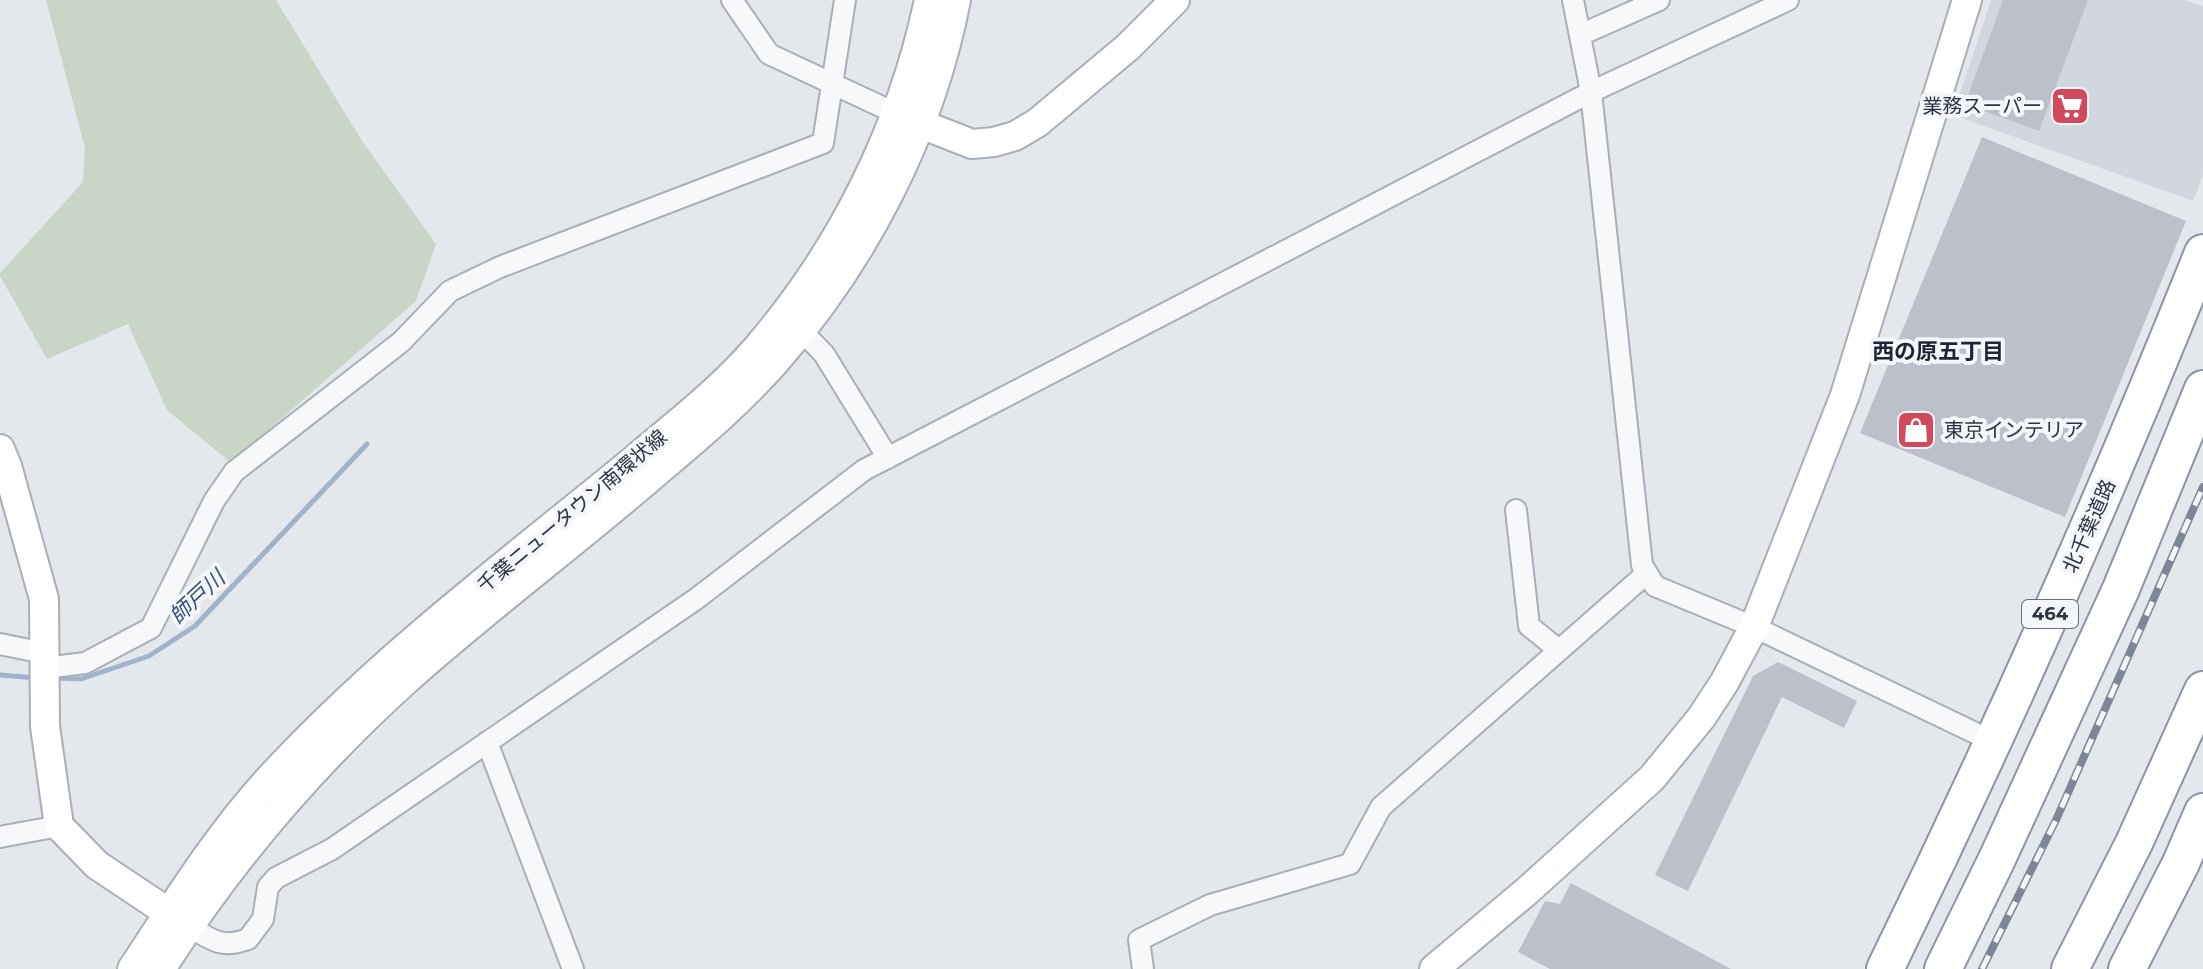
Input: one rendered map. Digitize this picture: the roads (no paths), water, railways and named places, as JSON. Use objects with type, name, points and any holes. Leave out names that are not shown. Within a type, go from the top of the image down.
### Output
[{"type":"highway","name":"北千葉道路","points":[[1885,969],[1994,742],[2141,408],[2203,253]]},
{"type":"highway","name":"464","points":[[1943,969],[2121,589],[2203,389]]},
{"type":"highway","points":[[2070,969],[2134,843],[2203,690]]},
{"type":"highway","points":[[2127,969],[2192,865],[2203,812]]},
{"type":"street","points":[[732,0],[769,54],[907,118],[972,144],[1015,136],[1037,123],[1128,47],[1175,0]]},
{"type":"street","points":[[0,644],[44,661],[85,663],[151,628],[214,501],[234,472],[401,342],[450,291],[500,267],[823,143],[845,0]]},
{"type":"street","name":"千葉ニュータウン南環状線","points":[[907,118],[904,91],[929,0]]},
{"type":"street","name":"千葉ニュータウン南環状線","points":[[161,969],[180,920],[219,841],[262,789],[317,731],[396,657],[708,398],[756,349],[793,322],[806,286],[845,223],[879,154],[907,118],[929,100],[956,0]]},
{"type":"street","points":[[1573,0],[1591,92],[1642,565],[1655,586],[1754,627],[1994,742]]},
{"type":"street","points":[[1580,35],[1659,0]]},
{"type":"street","points":[[0,449],[44,599],[45,726],[59,826],[97,865],[212,941],[226,945],[248,939],[263,919],[268,887],[276,878],[332,849],[696,599],[864,470],[1591,92],[1788,0]]},
{"type":"street","points":[[1434,969],[1527,891],[1652,778],[1701,718],[1724,683],[1754,627],[1845,395],[1967,0]]},
{"type":"street","points":[[793,322],[824,354],[888,458]]},
{"type":"street","points":[[1516,510],[1529,626],[1559,650]]},
{"type":"street","points":[[1143,969],[1139,940],[1210,905],[1350,864],[1381,807],[1647,573]]},
{"type":"street","points":[[487,742],[573,969]]},
{"type":"street","points":[[0,837],[59,826]]},
{"type":"street","name":"千葉ニュータウン南環状線","points":[[132,969],[180,920]]},
{"type":"waterway","name":"師戸川","points":[[55,678],[81,679],[149,656],[195,626],[367,444]]},
{"type":"waterway","name":"師戸川","points":[[0,675],[37,678]]},
{"type":"railway","points":[[1982,969],[2056,820],[2203,487]]},
{"type":"place","name":"業務スーパー","points":[[2070,106]]},
{"type":"place","name":"東京インテリア","points":[[1916,430]]},
{"type":"district","name":"西の原五丁目","points":[[1938,351]]}]
